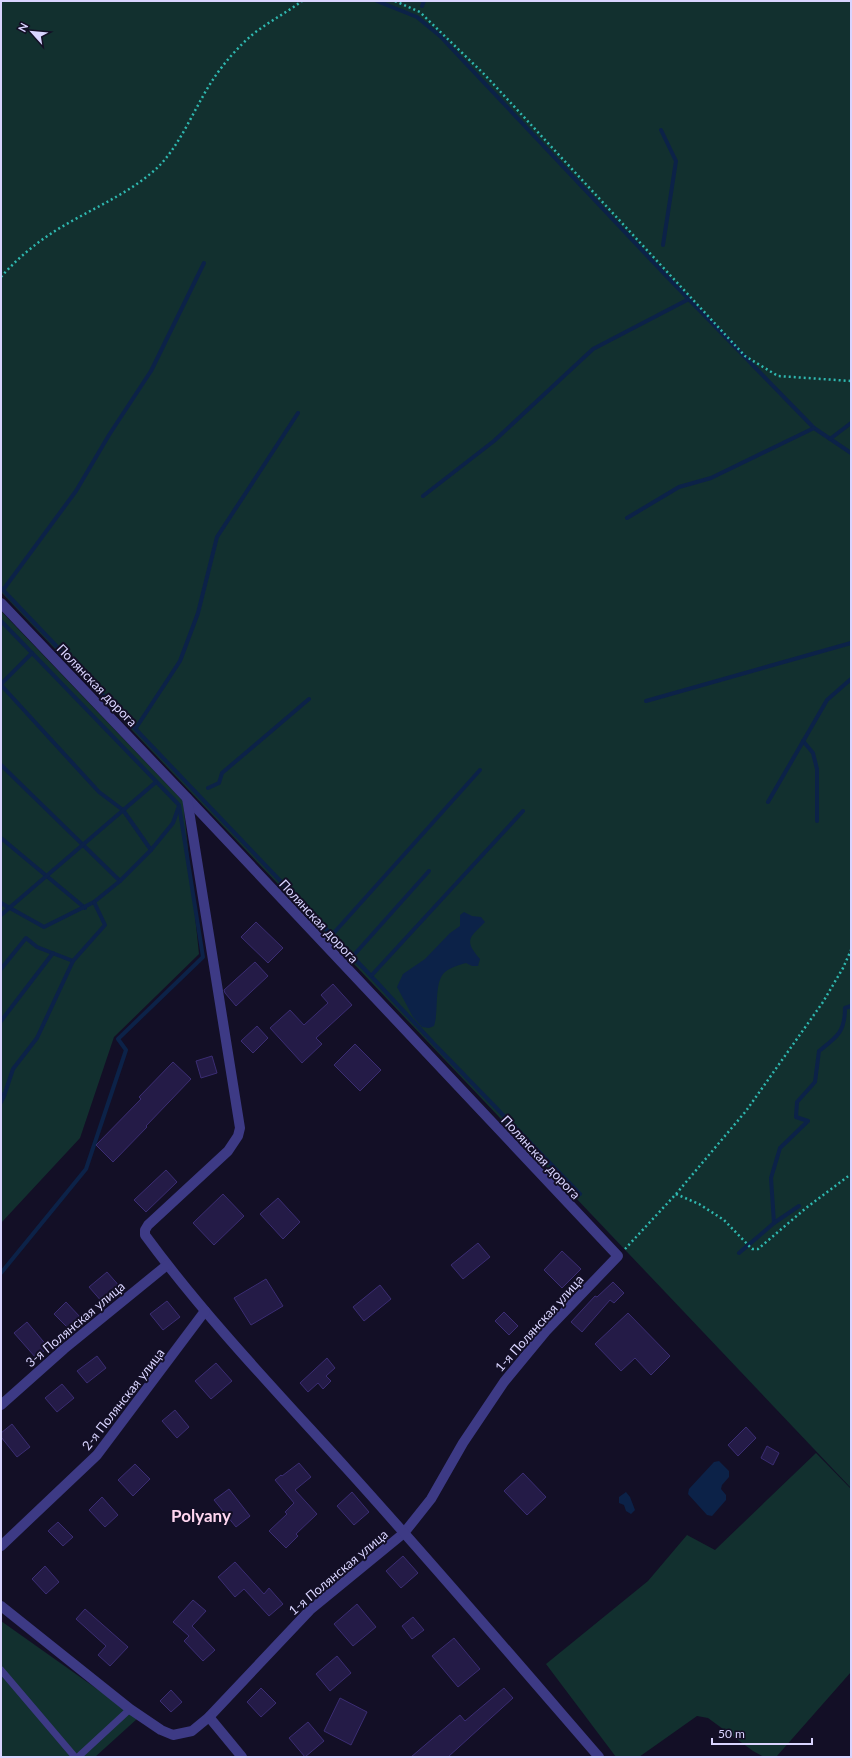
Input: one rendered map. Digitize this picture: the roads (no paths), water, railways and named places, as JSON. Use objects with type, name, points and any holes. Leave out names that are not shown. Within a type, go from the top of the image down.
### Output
[{"type":"street","name":"Полянская дорога","points":[[1,603],[187,798],[618,1256]]},
{"type":"street","points":[[187,798],[240,1128],[238,1136],[228,1151],[148,1225],[145,1230],[145,1235],[167,1265],[205,1311],[404,1533],[600,1757]]},
{"type":"street","name":"1-я Полянская улица","points":[[1,1606],[130,1709],[161,1730],[173,1735],[192,1731],[209,1717],[310,1610],[404,1533],[430,1499],[463,1443],[504,1382],[546,1331],[618,1256]]},
{"type":"street","name":"3-я Полянская улица","points":[[1,1405],[64,1349],[167,1265]]},
{"type":"street","name":"2-я Полянская улица","points":[[1,1546],[97,1456],[205,1311]]},
{"type":"street","points":[[209,1717],[242,1757]]},
{"type":"lane","points":[[1,1670],[76,1757],[130,1709]]},
{"type":"water","points":[[464,912],[472,916],[481,917],[485,922],[470,939],[472,947],[480,959],[478,966],[472,966],[466,963],[451,968],[443,974],[438,985],[434,1026],[429,1028],[422,1027],[413,1017],[397,987],[403,974],[425,959],[450,933],[460,926],[460,915]]},
{"type":"water","points":[[719,1461],[729,1471],[729,1477],[722,1485],[721,1489],[726,1495],[726,1500],[712,1516],[707,1515],[688,1494],[689,1489],[714,1462]]},
{"type":"water","points":[[626,1492],[630,1497],[635,1510],[631,1514],[626,1511],[624,1505],[619,1503],[619,1497]]},
{"type":"waterway","points":[[377,1],[417,17],[440,36],[673,283],[814,428],[851,453]]},
{"type":"waterway","points":[[422,6],[424,1]]},
{"type":"waterway","points":[[661,130],[676,161],[663,245]]},
{"type":"waterway","points":[[3,590],[76,491],[109,435],[151,371],[204,263]]},
{"type":"waterway","points":[[423,496],[494,441],[593,349],[689,299]]},
{"type":"waterway","points":[[136,728],[180,661],[198,613],[217,537],[298,413]]},
{"type":"waterway","points":[[830,439],[851,423]]},
{"type":"waterway","points":[[627,518],[679,487],[711,478],[814,428]]},
{"type":"waterway","points":[[1,588],[437,1047],[580,1194]]},
{"type":"waterway","points":[[1,621],[179,805],[203,957],[118,1039],[126,1050],[86,1169],[1,1273]]},
{"type":"waterway","points":[[646,701],[851,643]]},
{"type":"waterway","points":[[1,684],[32,653]]},
{"type":"waterway","points":[[768,802],[827,700],[851,679]]},
{"type":"waterway","points":[[1,685],[99,792],[123,810],[151,850]]},
{"type":"waterway","points":[[208,788],[219,783],[222,773],[309,699]]},
{"type":"waterway","points":[[803,741],[813,753],[817,769],[817,821]]},
{"type":"waterway","points":[[1,765],[120,881]]},
{"type":"waterway","points":[[332,935],[480,770]]},
{"type":"waterway","points":[[1,915],[156,782]]},
{"type":"waterway","points":[[1,903],[44,927],[94,902],[120,881],[151,850],[173,823],[179,806]]},
{"type":"waterway","points":[[371,976],[523,811]]},
{"type":"waterway","points":[[1,838],[85,908]]},
{"type":"waterway","points":[[353,956],[429,871]]},
{"type":"waterway","points":[[1,1094],[4,1096],[13,1069],[37,1038],[73,961],[105,925],[94,902]]},
{"type":"waterway","points":[[1,969],[26,938],[37,947],[73,961]]},
{"type":"waterway","points":[[1,1021],[53,953]]},
{"type":"waterway","points":[[774,1223],[771,1178],[780,1148],[808,1121],[796,1117],[797,1102],[815,1082],[819,1051],[831,1042],[839,1033],[845,1016],[845,1008],[851,1006]]},
{"type":"waterway","points":[[1,1102],[4,1096]]},
{"type":"waterway","points":[[739,1253],[774,1223],[799,1206]]},
{"type":"district","name":"Polyany","points":[[201,1516]]}]
